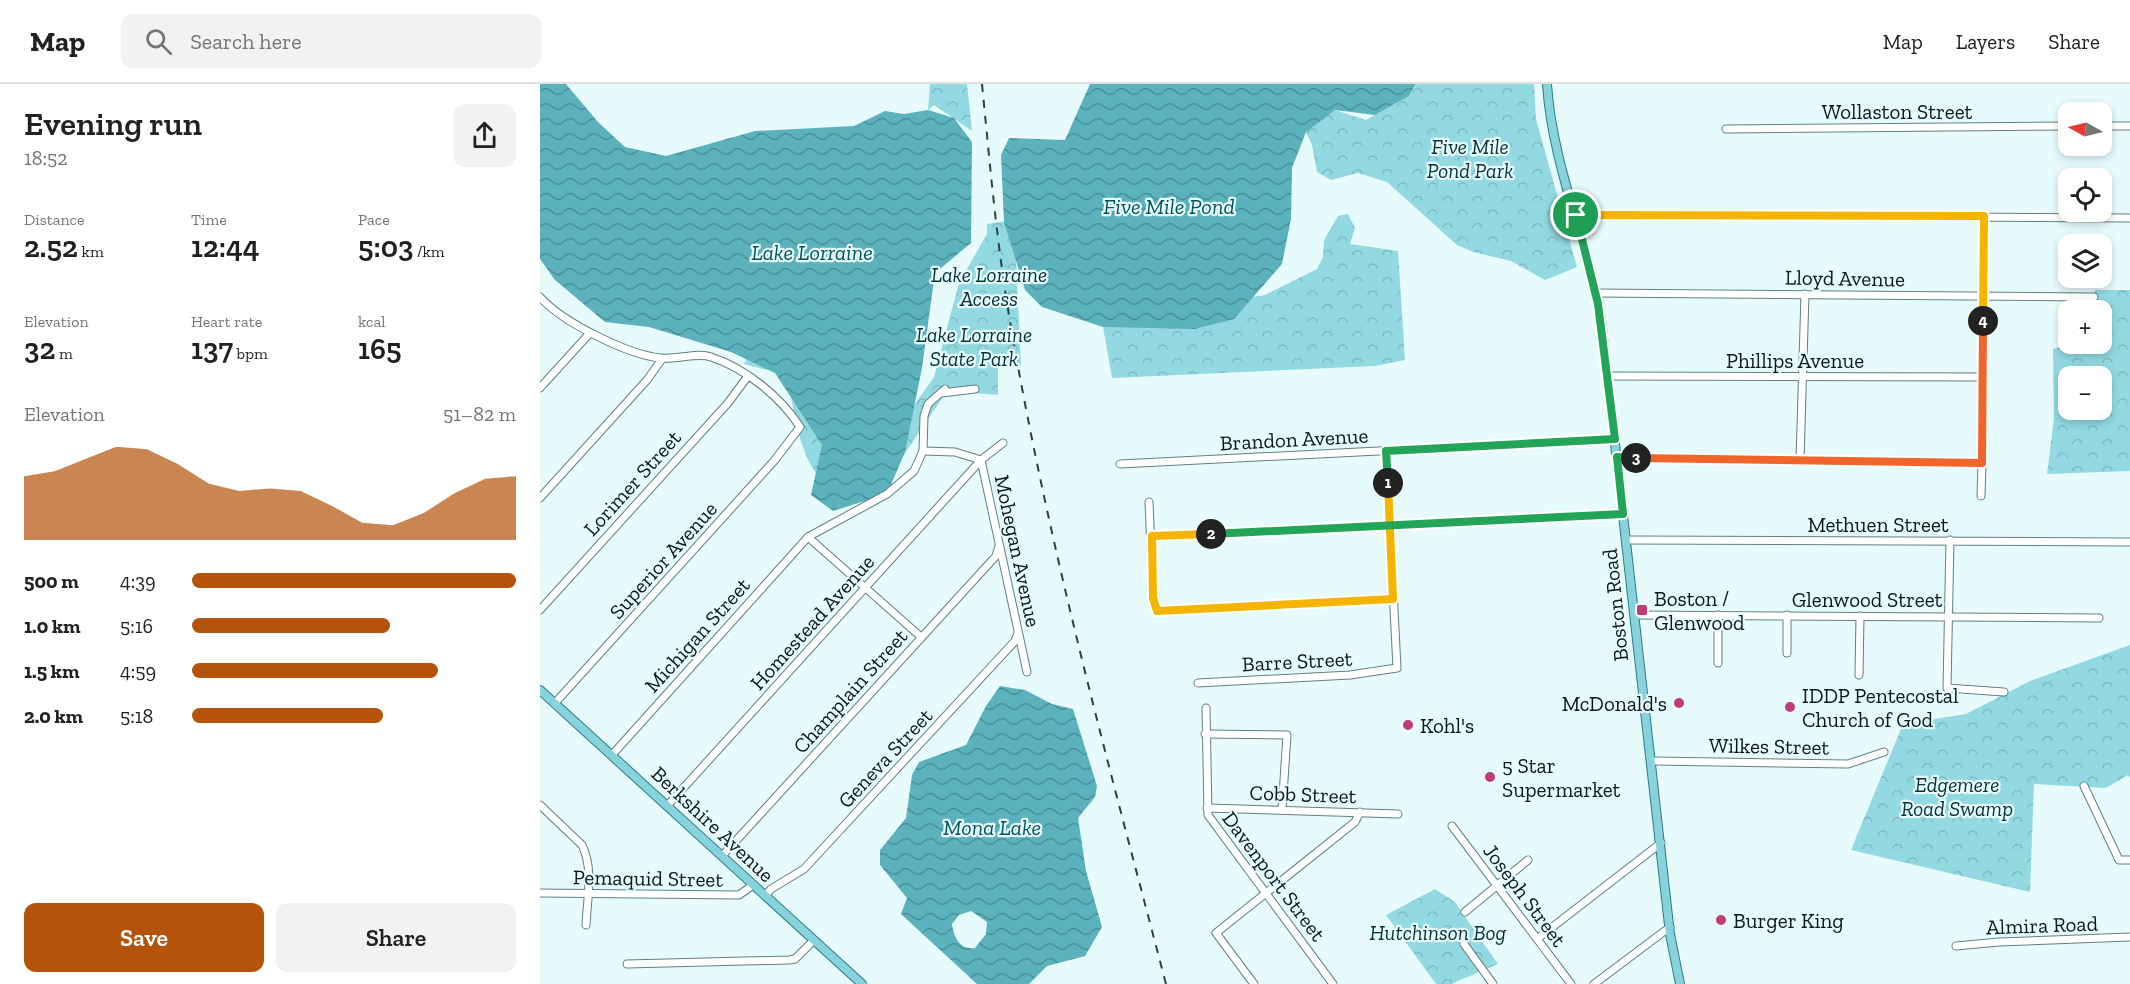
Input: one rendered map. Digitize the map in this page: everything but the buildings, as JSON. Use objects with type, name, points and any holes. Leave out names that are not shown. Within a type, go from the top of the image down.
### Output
[{"type":"main road","name":"Boston Road","points":[[1547,84],[1554,133],[1596,293],[1615,439],[1670,927],[1680,984]]},
{"type":"main road","name":"Berkshire Avenue","points":[[540,690],[862,984]]},
{"type":"street","name":"Wollaston Street","points":[[1726,129],[2058,126]]},
{"type":"street","points":[[2112,126],[2130,126]]},
{"type":"street","points":[[1576,215],[2130,218]]},
{"type":"street","points":[[1981,496],[1984,216]]},
{"type":"street","name":"Lloyd Avenue","points":[[1596,293],[2094,297]]},
{"type":"street","points":[[1800,460],[1805,294]]},
{"type":"street","points":[[540,297],[590,333],[639,353],[662,358],[710,356],[748,376]]},
{"type":"street","points":[[540,388],[590,333]]},
{"type":"street","points":[[540,498],[647,380],[662,358]]},
{"type":"street","name":"Superior Avenue","points":[[555,703],[794,438],[800,426],[791,412],[769,390],[748,376]]},
{"type":"street","name":"Lorimer Street","points":[[540,610],[728,403],[748,376]]},
{"type":"street","name":"Phillips Avenue","points":[[1607,376],[1983,377]]},
{"type":"street","points":[[923,451],[924,416],[928,404],[943,391],[975,389]]},
{"type":"street","name":"Brandon Avenue","points":[[1120,464],[1615,439]]},
{"type":"street","name":"Homestead Avenue","points":[[667,806],[981,460],[1003,443]]},
{"type":"street","name":"Mohegan Avenue","points":[[923,451],[955,452],[981,460],[1027,672]]},
{"type":"street","name":"Michigan Street","points":[[612,755],[808,537],[887,494],[914,471],[923,451]]},
{"type":"street","points":[[1149,502],[1153,598],[1157,611],[1393,599],[1386,451]]},
{"type":"street","points":[[1617,457],[1982,463]]},
{"type":"street","points":[[1152,536],[1623,514]]},
{"type":"street","points":[[808,537],[921,637]]},
{"type":"street","name":"Methuen Street","points":[[1626,540],[2130,542]]},
{"type":"street","points":[[1950,540],[1947,688],[2004,692]]},
{"type":"street","name":"Champlain Street","points":[[722,856],[996,556],[999,546]]},
{"type":"street","name":"Barre Street","points":[[1198,683],[1350,675],[1397,668],[1393,599]]},
{"type":"street","name":"Glenwood Street","points":[[1635,615],[1948,615],[2099,618]]},
{"type":"street","points":[[1718,615],[1718,663]]},
{"type":"street","points":[[1787,653],[1788,615]]},
{"type":"street","points":[[1859,675],[1860,616]]},
{"type":"street","name":"Geneva Street","points":[[765,896],[771,889],[804,869],[1015,641],[1018,633]]},
{"type":"street","name":"Davenport Street","points":[[1206,708],[1208,815],[1334,984]]},
{"type":"street","points":[[1205,734],[1287,735],[1282,810]]},
{"type":"street","name":"Wilkes Street","points":[[1652,761],[1848,764],[1884,752]]},
{"type":"street","points":[[2084,786],[2119,860],[2130,860]]},
{"type":"street","points":[[540,805],[582,845],[588,863],[586,925]]},
{"type":"street","name":"Cobb Street","points":[[1207,808],[1398,814]]},
{"type":"street","points":[[1254,984],[1216,933],[1355,822],[1360,812]]},
{"type":"street","name":"Joseph Street","points":[[1452,826],[1571,984]]},
{"type":"street","points":[[1537,939],[1661,843]]},
{"type":"street","points":[[1465,912],[1528,860]]},
{"type":"street","name":"Pemaquid Street","points":[[540,893],[739,895],[753,885]]},
{"type":"street","points":[[1594,984],[1670,927]]},
{"type":"street","name":"Almira Road","points":[[1956,946],[2130,937]]},
{"type":"street","points":[[627,964],[789,960],[795,959],[814,940]]},
{"type":"street","points":[[1464,944],[1493,984]]},
{"type":"green space","points":[[930,84],[967,84],[972,131],[934,105],[928,110]]},
{"type":"green space","name":"Five Mile Pond Park","points":[[1417,84],[1534,84],[1536,119],[1577,267],[1545,280],[1511,261],[1473,252],[1457,245],[1387,182],[1358,173],[1331,180],[1317,172],[1312,145],[1306,132],[1316,120],[1335,110],[1366,120],[1409,96]]},
{"type":"green space","points":[[1348,214],[1355,228],[1350,244],[1398,251],[1405,360],[1375,366],[1112,378],[1094,275],[1231,300],[1265,295],[1317,269],[1323,257],[1324,240],[1338,216]]},
{"type":"green space","name":"Lake Lorraine State Park","points":[[1014,220],[1021,365],[998,365],[998,395],[947,391],[870,505],[836,491],[824,482],[806,456],[788,379],[771,371],[744,364],[753,347],[779,353],[800,363],[822,445],[838,476],[859,484],[934,377],[959,283],[987,234],[987,224]]},
{"type":"green space","points":[[2095,290],[2130,290],[2130,471],[2047,474],[2054,418],[2053,349],[2058,348],[2058,354],[2112,354],[2112,300],[2094,300]]},
{"type":"green space","name":"Edgemere Road Swamp","points":[[2130,645],[2130,778],[2128,775],[2106,788],[2034,784],[2030,892],[1851,850],[1903,724],[1966,714],[2030,681]]},
{"type":"green space","name":"Hutchinson Bog","points":[[1435,889],[1455,902],[1498,964],[1451,984],[1436,984],[1386,915]]},
{"type":"water","name":"Lake Lorraine","points":[[540,84],[566,84],[598,122],[625,147],[666,156],[755,131],[854,126],[885,111],[904,114],[928,110],[954,118],[972,142],[971,243],[935,273],[922,368],[905,452],[887,494],[833,511],[811,495],[822,445],[775,373],[731,352],[649,327],[605,322],[555,280],[540,259]]},
{"type":"water","name":"Five Mile Pond","points":[[1090,84],[1416,84],[1409,96],[1375,115],[1335,110],[1306,132],[1292,168],[1291,219],[1282,264],[1234,319],[1195,329],[1103,327],[1042,307],[1025,290],[1004,222],[1001,155],[1009,138],[1065,140]]},
{"type":"water","name":"Mona Lake","points":[[1000,686],[1025,690],[1052,704],[1073,709],[1097,786],[1095,797],[1078,818],[1086,871],[1102,927],[1085,956],[1047,966],[1029,984],[977,984],[901,914],[907,898],[880,865],[880,850],[906,818],[912,775],[919,762],[966,745],[986,706]],"holes":[[[971,911],[987,922],[986,934],[975,948],[965,947],[954,934],[952,924],[959,915]]]},
{"type":"railway","points":[[982,84],[1002,267],[1026,410],[1081,657],[1166,984]]},
{"type":"place","name":"Boston / Glenwood","points":[[1642,610]]},
{"type":"place","name":"McDonald's","points":[[1679,703]]},
{"type":"place","name":"IDDP Pentecostal Church of God","points":[[1790,707]]},
{"type":"place","name":"Kohl's","points":[[1408,725]]},
{"type":"place","name":"5 Star Supermarket","points":[[1490,777]]},
{"type":"place","name":"Burger King","points":[[1721,920]]},
{"type":"route","points":[[1576,215],[1601,319],[1615,439],[1386,451],[1390,525],[1393,599],[1157,611],[1153,598],[1152,536],[1272,531],[1390,525],[1623,514],[1617,457],[1982,463],[1984,216],[1576,215]]},
{"type":"park label","name":"Lake Lorraine Access","points":[[989,286]]}]
